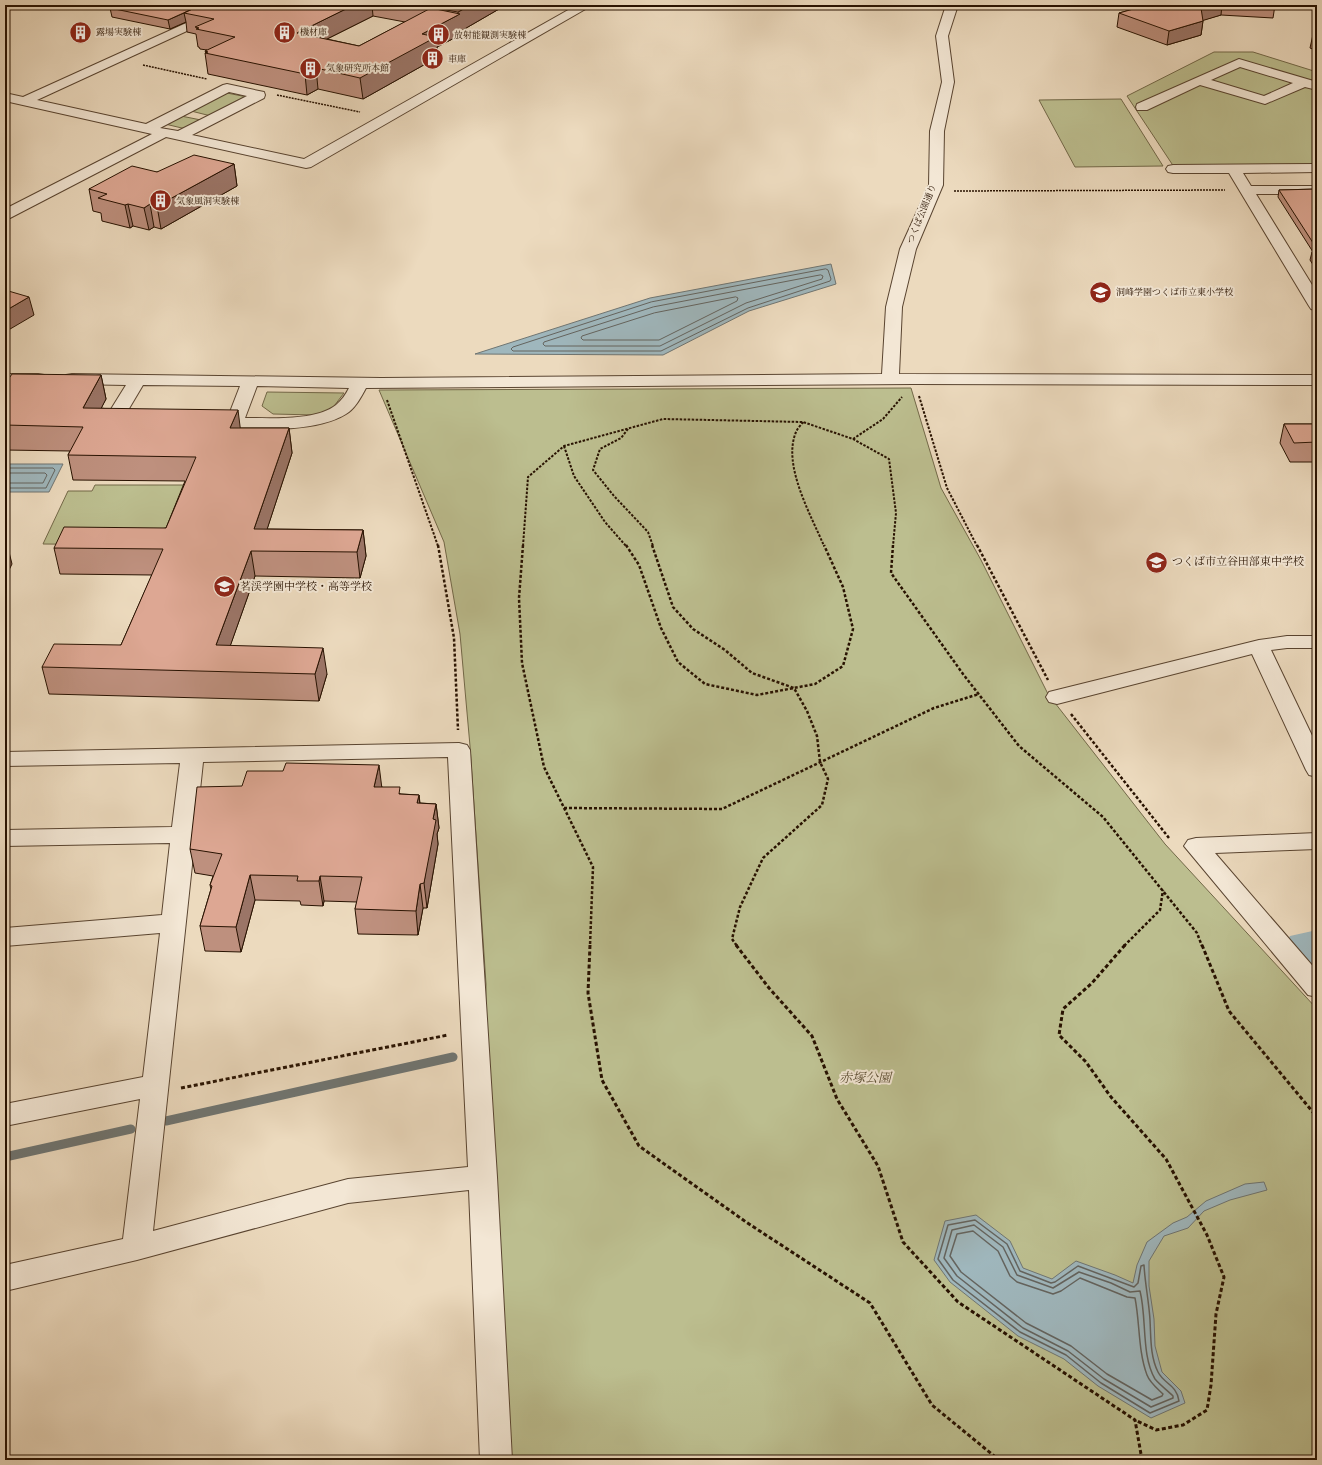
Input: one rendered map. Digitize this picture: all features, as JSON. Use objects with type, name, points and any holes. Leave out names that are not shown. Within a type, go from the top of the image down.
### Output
[{"type":"street","points":[[25,101],[235,5]]},
{"type":"street","points":[[5,97],[306,164],[585,5]]},
{"type":"street","name":"つくば公園通り","points":[[891,376],[890,369],[897,292],[908,249],[936,185],[937,131],[948,82],[942,36],[952,5]]},
{"type":"street","points":[[1142,107],[1239,63],[1311,84]]},
{"type":"street","points":[[1199,81],[1265,100],[1311,84]]},
{"type":"street","points":[[147,129],[227,88],[259,95],[179,136]]},
{"type":"street","points":[[5,215],[163,133]]},
{"type":"street","points":[[1173,169],[1317,168]]},
{"type":"street","points":[[1234,169],[1317,306]]},
{"type":"street","points":[[1248,190],[1317,190]]},
{"type":"street","points":[[10,384],[136,380],[360,382],[913,379],[1317,380]]},
{"type":"street","points":[[136,380],[112,422],[143,422]]},
{"type":"street","points":[[235,422],[250,381]]},
{"type":"street","points":[[197,422],[301,422],[321,419],[339,412],[348,404],[360,382]]},
{"type":"street","points":[[1057,697],[1259,646],[1287,642],[1317,642]]},
{"type":"street","points":[[1259,646],[1317,770]]},
{"type":"street","points":[[5,759],[459,750],[483,1177],[496,1460]]},
{"type":"street","points":[[137,1248],[192,756]]},
{"type":"street","points":[[5,838],[183,835]]},
{"type":"street","points":[[1312,976],[1196,846],[1317,841]]},
{"type":"street","points":[[5,937],[173,923]]},
{"type":"street","points":[[5,1115],[154,1089]]},
{"type":"street","points":[[5,1278],[137,1248],[348,1191],[483,1177]]},
{"type":"path","points":[[116,60],[209,80]]},
{"type":"path","points":[[270,93],[387,118]]},
{"type":"path","points":[[936,185],[944,192],[1248,190]]},
{"type":"path","points":[[919,394],[947,488],[1057,697],[1169,838]]},
{"type":"path","points":[[386,395],[438,543],[454,638],[459,750]]},
{"type":"path","points":[[853,438],[883,418],[905,395]]},
{"type":"path","points":[[999,1460],[932,1405],[870,1303],[746,1222],[639,1146],[602,1080],[588,993],[592,867],[544,767],[524,670],[519,598],[528,477],[564,446],[663,419],[803,422],[853,438],[890,459],[896,513],[891,573],[979,694],[1019,746],[1103,817],[1197,933],[1229,1011],[1317,1117]]},
{"type":"path","points":[[564,446],[574,476],[605,522],[626,545],[639,565],[661,628],[678,662],[705,684],[757,695],[815,684],[843,666],[853,629],[843,587],[805,502],[793,468],[793,446],[796,432],[803,422]]},
{"type":"path","points":[[628,429],[621,438],[600,449],[593,470],[614,496],[648,532],[673,606],[692,629],[725,650],[752,673],[794,688],[807,711],[817,736],[820,762],[828,779],[822,804],[763,858],[740,908],[732,939],[769,988],[812,1036],[837,1100],[878,1166],[903,1242],[958,1302],[1135,1420],[1156,1430],[1183,1425],[1207,1410],[1211,1385],[1216,1314],[1224,1277],[1207,1235],[1166,1159],[1111,1097],[1086,1062],[1059,1035],[1063,1009],[1092,983],[1132,935],[1160,910],[1163,890]]},
{"type":"path","points":[[564,808],[722,809],[934,708],[979,694]]},
{"type":"path","points":[[154,1089],[474,1030]]},
{"type":"path","points":[[1135,1420],[1142,1460]]},
{"type":"green space","points":[[1214,52],[1253,52],[1317,72],[1317,167],[1174,167],[1127,96]]},
{"type":"green space","points":[[227,93],[247,97],[211,116],[191,111]]},
{"type":"green space","points":[[1121,99],[1163,166],[1075,167],[1039,100]]},
{"type":"green space","points":[[181,116],[201,120],[186,129],[165,124]]},
{"type":"green space","name":"赤塚公園","points":[[911,388],[941,488],[981,560],[1048,694],[1165,844],[1317,1009],[1317,1460],[496,1460],[483,1177],[486,984],[470,746],[460,634],[444,542],[379,390]]},
{"type":"green space","points":[[267,392],[344,393],[331,410],[316,415],[273,414],[262,406]]},
{"type":"green space","points":[[95,485],[191,485],[168,545],[43,544],[68,491],[92,491]]},
{"type":"water","points":[[831,264],[836,284],[749,311],[663,355],[475,354],[650,298]]},
{"type":"water","points":[[5,464],[63,464],[49,492],[5,492]]},
{"type":"water","points":[[1264,1182],[1267,1190],[1230,1200],[1204,1211],[1188,1228],[1164,1236],[1149,1261],[1149,1286],[1154,1319],[1155,1346],[1162,1372],[1181,1391],[1185,1403],[1151,1418],[1098,1386],[1064,1359],[1018,1336],[950,1282],[934,1260],[945,1221],[976,1215],[1010,1241],[1023,1268],[1052,1279],[1076,1261],[1133,1283],[1137,1265],[1147,1242],[1173,1223],[1187,1217],[1206,1201],[1245,1184]]},
{"type":"building","points":[[118,5],[201,5],[168,20],[110,8]]},
{"type":"building","points":[[201,5],[354,5],[297,33],[359,46],[431,8],[460,14],[422,34],[436,37],[360,78],[316,68],[305,74],[205,53],[208,52],[205,51],[235,37],[196,29],[199,28],[195,27],[214,19],[184,13]]},
{"type":"building","points":[[417,5],[471,5],[458,12]]},
{"type":"building","points":[[1148,5],[1211,5],[1201,8],[1203,21],[1169,31],[1119,13]]},
{"type":"building","points":[[194,155],[234,164],[157,206],[150,204],[144,208],[128,204],[125,205],[98,198],[107,194],[89,189],[132,166],[157,172]]},
{"type":"building","points":[[1317,189],[1317,249],[1279,190]]},
{"type":"building","points":[[1312,252],[1317,252],[1317,261]]},
{"type":"building","points":[[5,290],[29,297],[5,311]]},
{"type":"building","points":[[12,374],[101,375],[83,408],[238,410],[230,428],[289,428],[254,529],[363,530],[357,552],[251,551],[216,645],[323,648],[315,674],[42,667],[54,644],[121,645],[163,549],[54,548],[64,527],[166,528],[196,457],[68,455],[83,427],[5,425],[5,384]]},
{"type":"building","points":[[1284,424],[1317,424],[1317,442],[1294,443]]},
{"type":"building","points":[[286,763],[379,765],[374,787],[400,787],[399,794],[419,795],[417,803],[436,804],[433,819],[436,820],[424,883],[420,884],[416,911],[355,909],[362,877],[320,876],[319,881],[297,881],[298,876],[250,875],[236,927],[200,926],[212,886],[210,885],[222,854],[190,849],[197,787],[242,786],[247,771],[283,771]]},
{"type":"waterway","points":[[1308,949],[1317,948]]},
{"type":"waterway","points":[[166,1121],[453,1057]]},
{"type":"waterway","points":[[5,1157],[131,1129]]},
{"type":"place","name":"露場実験棟","points":[[80,32]]},
{"type":"place","name":"機材庫","points":[[285,32]]},
{"type":"place","name":"放射能観測実験棟","points":[[438,35]]},
{"type":"place","name":"車庫","points":[[432,59]]},
{"type":"place","name":"気象研究所本館","points":[[311,68]]},
{"type":"place","name":"気象風洞実験棟","points":[[161,201]]},
{"type":"place","name":"洞峰学園つくば市立東小学校","points":[[1100,292]]},
{"type":"place","name":"つくば市立谷田部東中学校","points":[[1156,562]]},
{"type":"place","name":"茗渓学園中学校・高等学校","points":[[224,587]]}]
